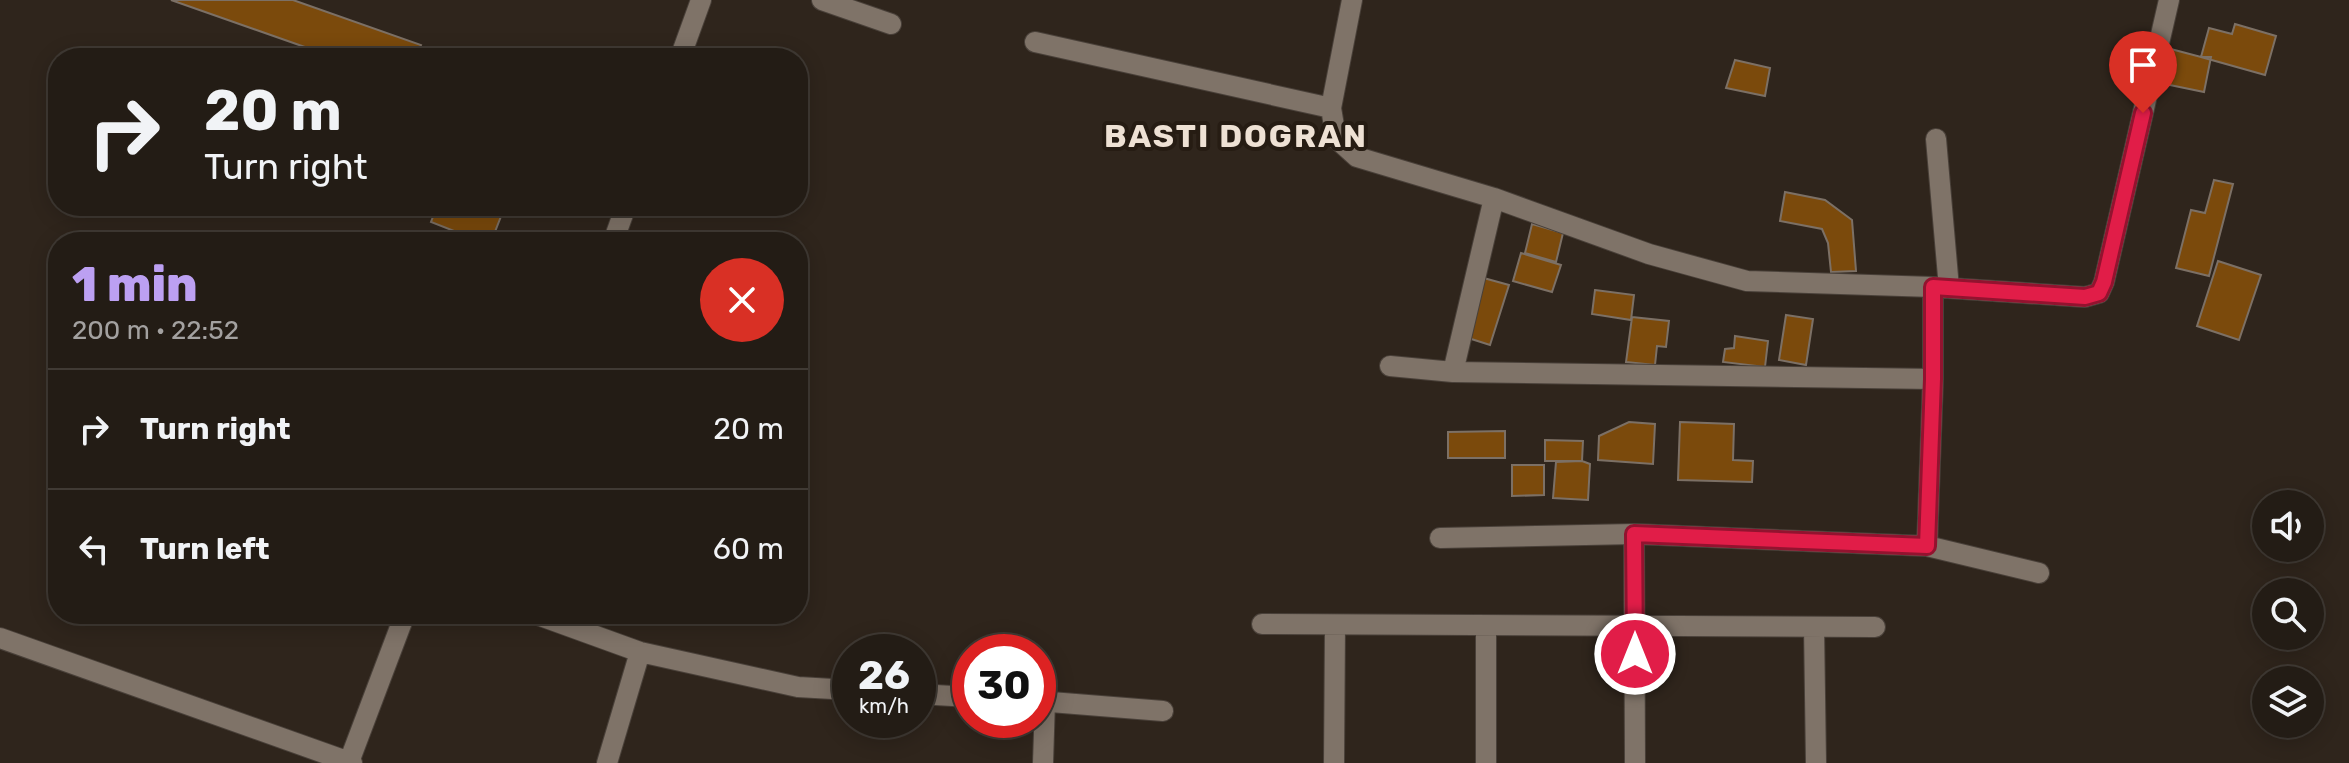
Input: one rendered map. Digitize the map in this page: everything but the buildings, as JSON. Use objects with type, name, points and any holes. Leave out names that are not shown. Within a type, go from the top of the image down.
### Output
[{"type":"street","points":[[684,48],[701,0]]},
{"type":"street","points":[[822,0],[891,24]]},
{"type":"street","points":[[1352,0],[1331,108],[1336,138],[1357,157],[1494,198],[1649,254],[1747,281],[1941,287],[2085,297],[2099,293],[2104,282],[2169,0]]},
{"type":"street","points":[[1035,42],[1331,108]]},
{"type":"street","points":[[1927,546],[1933,379],[1941,287],[1936,139]]},
{"type":"street","points":[[1453,372],[1494,198]]},
{"type":"street","points":[[1390,366],[1453,372],[1933,379]]},
{"type":"street","points":[[1634,534],[1635,763]]},
{"type":"street","points":[[1440,538],[1634,534],[1927,546],[2039,573]]},
{"type":"street","points":[[0,638],[351,762],[401,624]]},
{"type":"street","points":[[563,624],[640,652],[798,687],[832,689]]},
{"type":"street","points":[[1262,624],[1875,627]]},
{"type":"street","points":[[1334,763],[1335,625]]},
{"type":"street","points":[[1486,626],[1486,763]]},
{"type":"street","points":[[1814,627],[1816,763]]},
{"type":"street","points":[[607,763],[640,652]]},
{"type":"street","points":[[1056,702],[1163,711]]},
{"type":"street","points":[[1043,738],[1043,763]]},
{"type":"district","name":"BASTI DOGRAN","points":[[1236,136]]},
{"type":"route","points":[[1635,654],[1634,534],[1927,546],[1933,287],[2085,297],[2099,293],[2143,113]]}]
